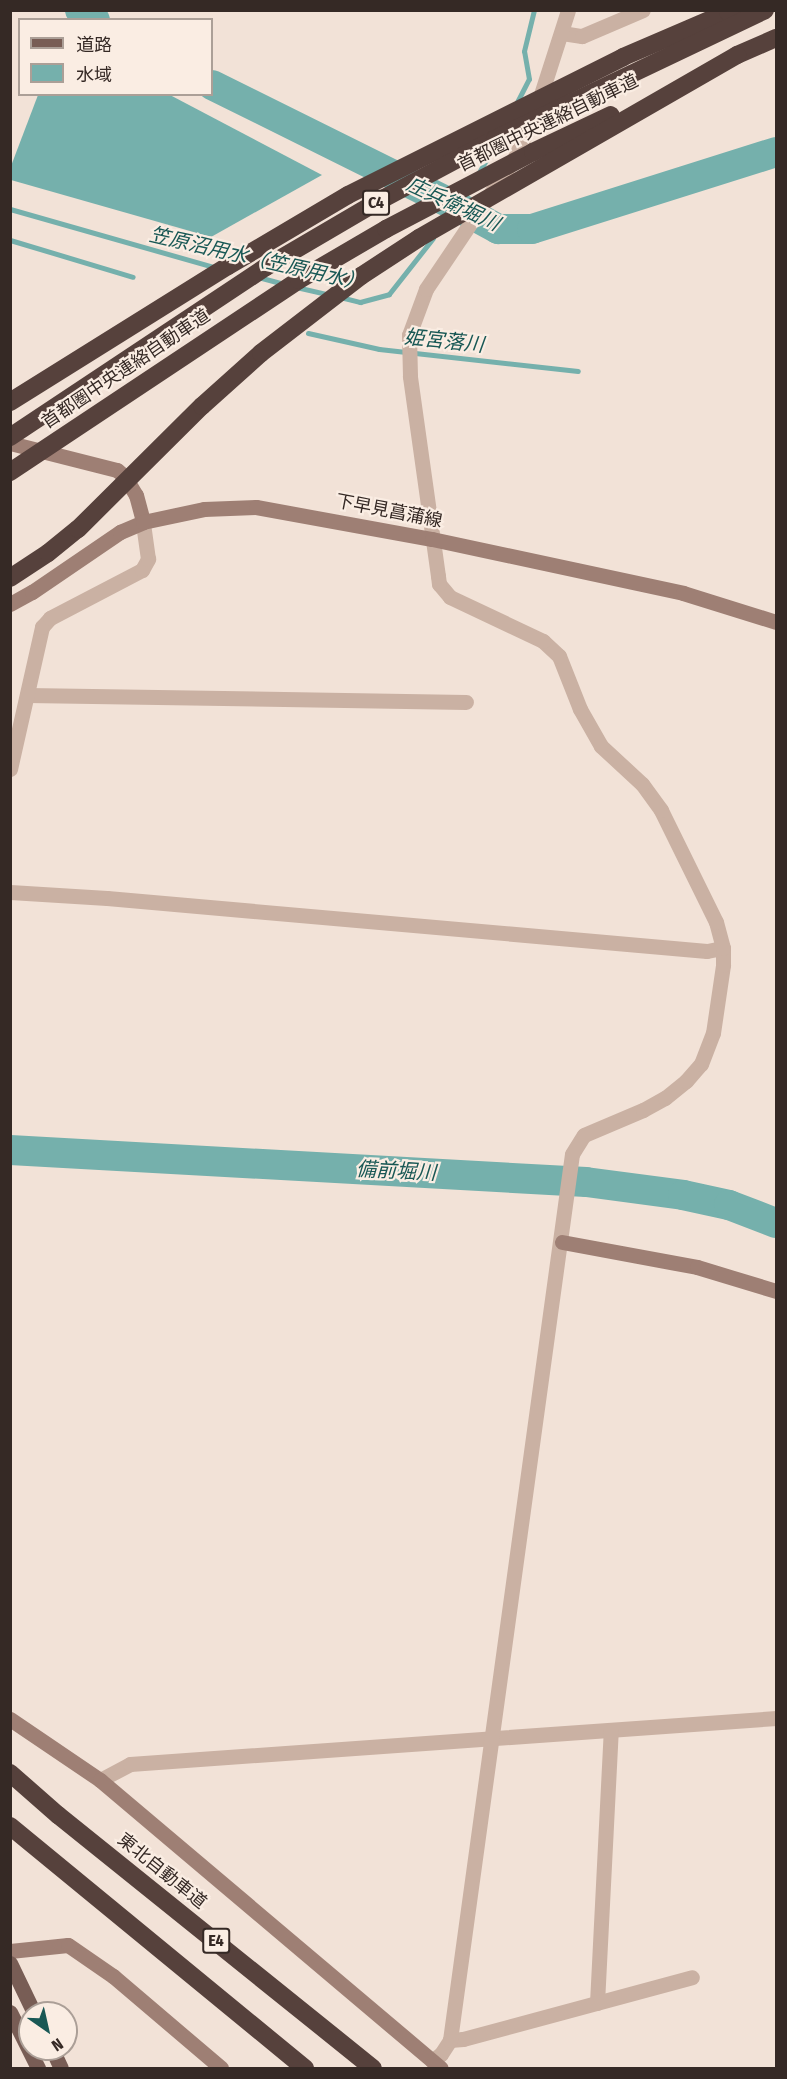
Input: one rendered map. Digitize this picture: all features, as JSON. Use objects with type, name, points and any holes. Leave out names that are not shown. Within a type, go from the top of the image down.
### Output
[{"type":"highway","points":[[12,400],[228,266],[348,195],[623,57],[728,12],[738,10]]},
{"type":"highway","name":"首都圏中央連絡自動車道","points":[[10,437],[266,267],[375,203],[495,139],[765,10]]},
{"type":"highway","name":"首都圏中央連絡自動車道","points":[[10,472],[289,286],[367,241],[533,152],[777,38]]},
{"type":"highway","points":[[10,578],[48,554],[78,529],[202,406],[261,353],[361,276],[502,190],[737,55]]},
{"type":"highway","name":"東北自動車道","points":[[10,1773],[58,1815],[373,2068]]},
{"type":"highway","name":"E4","points":[[10,1826],[305,2068]]},
{"type":"main road","points":[[10,1963],[28,2001]]},
{"type":"main road","points":[[10,2012],[38,2068]]},
{"type":"street","points":[[10,1719],[100,1780],[436,2065],[450,2040],[572,1154],[584,1135],[644,1110],[665,1098],[686,1081],[700,1064],[713,1033],[721,987],[723,948],[716,922],[661,810],[642,784],[601,746],[580,709],[559,656],[543,641],[483,614],[443,591],[439,584],[432,540],[410,376],[409,335],[426,289],[515,157],[535,114],[568,10]]},
{"type":"street","points":[[562,33],[582,36],[643,10]]},
{"type":"street","points":[[10,443],[117,470],[125,477],[136,495],[148,550],[147,564],[136,575],[45,622],[39,635],[10,769]]},
{"type":"street","name":"下早見菖蒲線","points":[[10,604],[32,592],[120,532],[143,522],[186,512],[256,507],[432,540],[683,592],[777,622]]},
{"type":"street","points":[[27,695],[466,702]]},
{"type":"street","points":[[10,892],[107,898],[706,951],[723,948]]},
{"type":"street","points":[[561,1242],[698,1267],[738,1277],[777,1291]]},
{"type":"street","points":[[100,1780],[130,1764],[777,1718]]},
{"type":"street","points":[[597,2003],[611,1731]]},
{"type":"street","points":[[10,1951],[68,1945],[113,1976],[221,2068]]},
{"type":"street","points":[[450,2040],[692,1977]]},
{"type":"water","points":[[38,96],[172,96],[322,175],[211,237],[11,180],[11,166]]},
{"type":"waterway","name":"庄兵衛堀川","points":[[80,10],[92,18]]},
{"type":"waterway","name":"笠原沼用水（笠原用水）","points":[[515,106],[529,79],[524,51],[534,10]]},
{"type":"waterway","name":"庄兵衛堀川","points":[[213,85],[498,229],[532,229],[776,152]]},
{"type":"waterway","name":"笠原沼用水（笠原用水）","points":[[478,174],[494,146]]},
{"type":"waterway","name":"笠原沼用水（笠原用水）","points":[[10,209],[217,268]]},
{"type":"waterway","name":"笠原沼用水（笠原用水）","points":[[340,297],[360,302],[389,294],[433,238]]},
{"type":"waterway","name":"姫宮落川","points":[[10,240],[133,277]]},
{"type":"waterway","name":"笠原沼用水（笠原用水）","points":[[258,277],[284,284]]},
{"type":"waterway","name":"笠原沼用水（笠原用水）","points":[[296,287],[330,295]]},
{"type":"waterway","name":"姫宮落川","points":[[308,333],[379,349],[578,371]]},
{"type":"waterway","name":"備前堀川","points":[[10,1150],[586,1182],[683,1195],[729,1205],[776,1223]]}]
